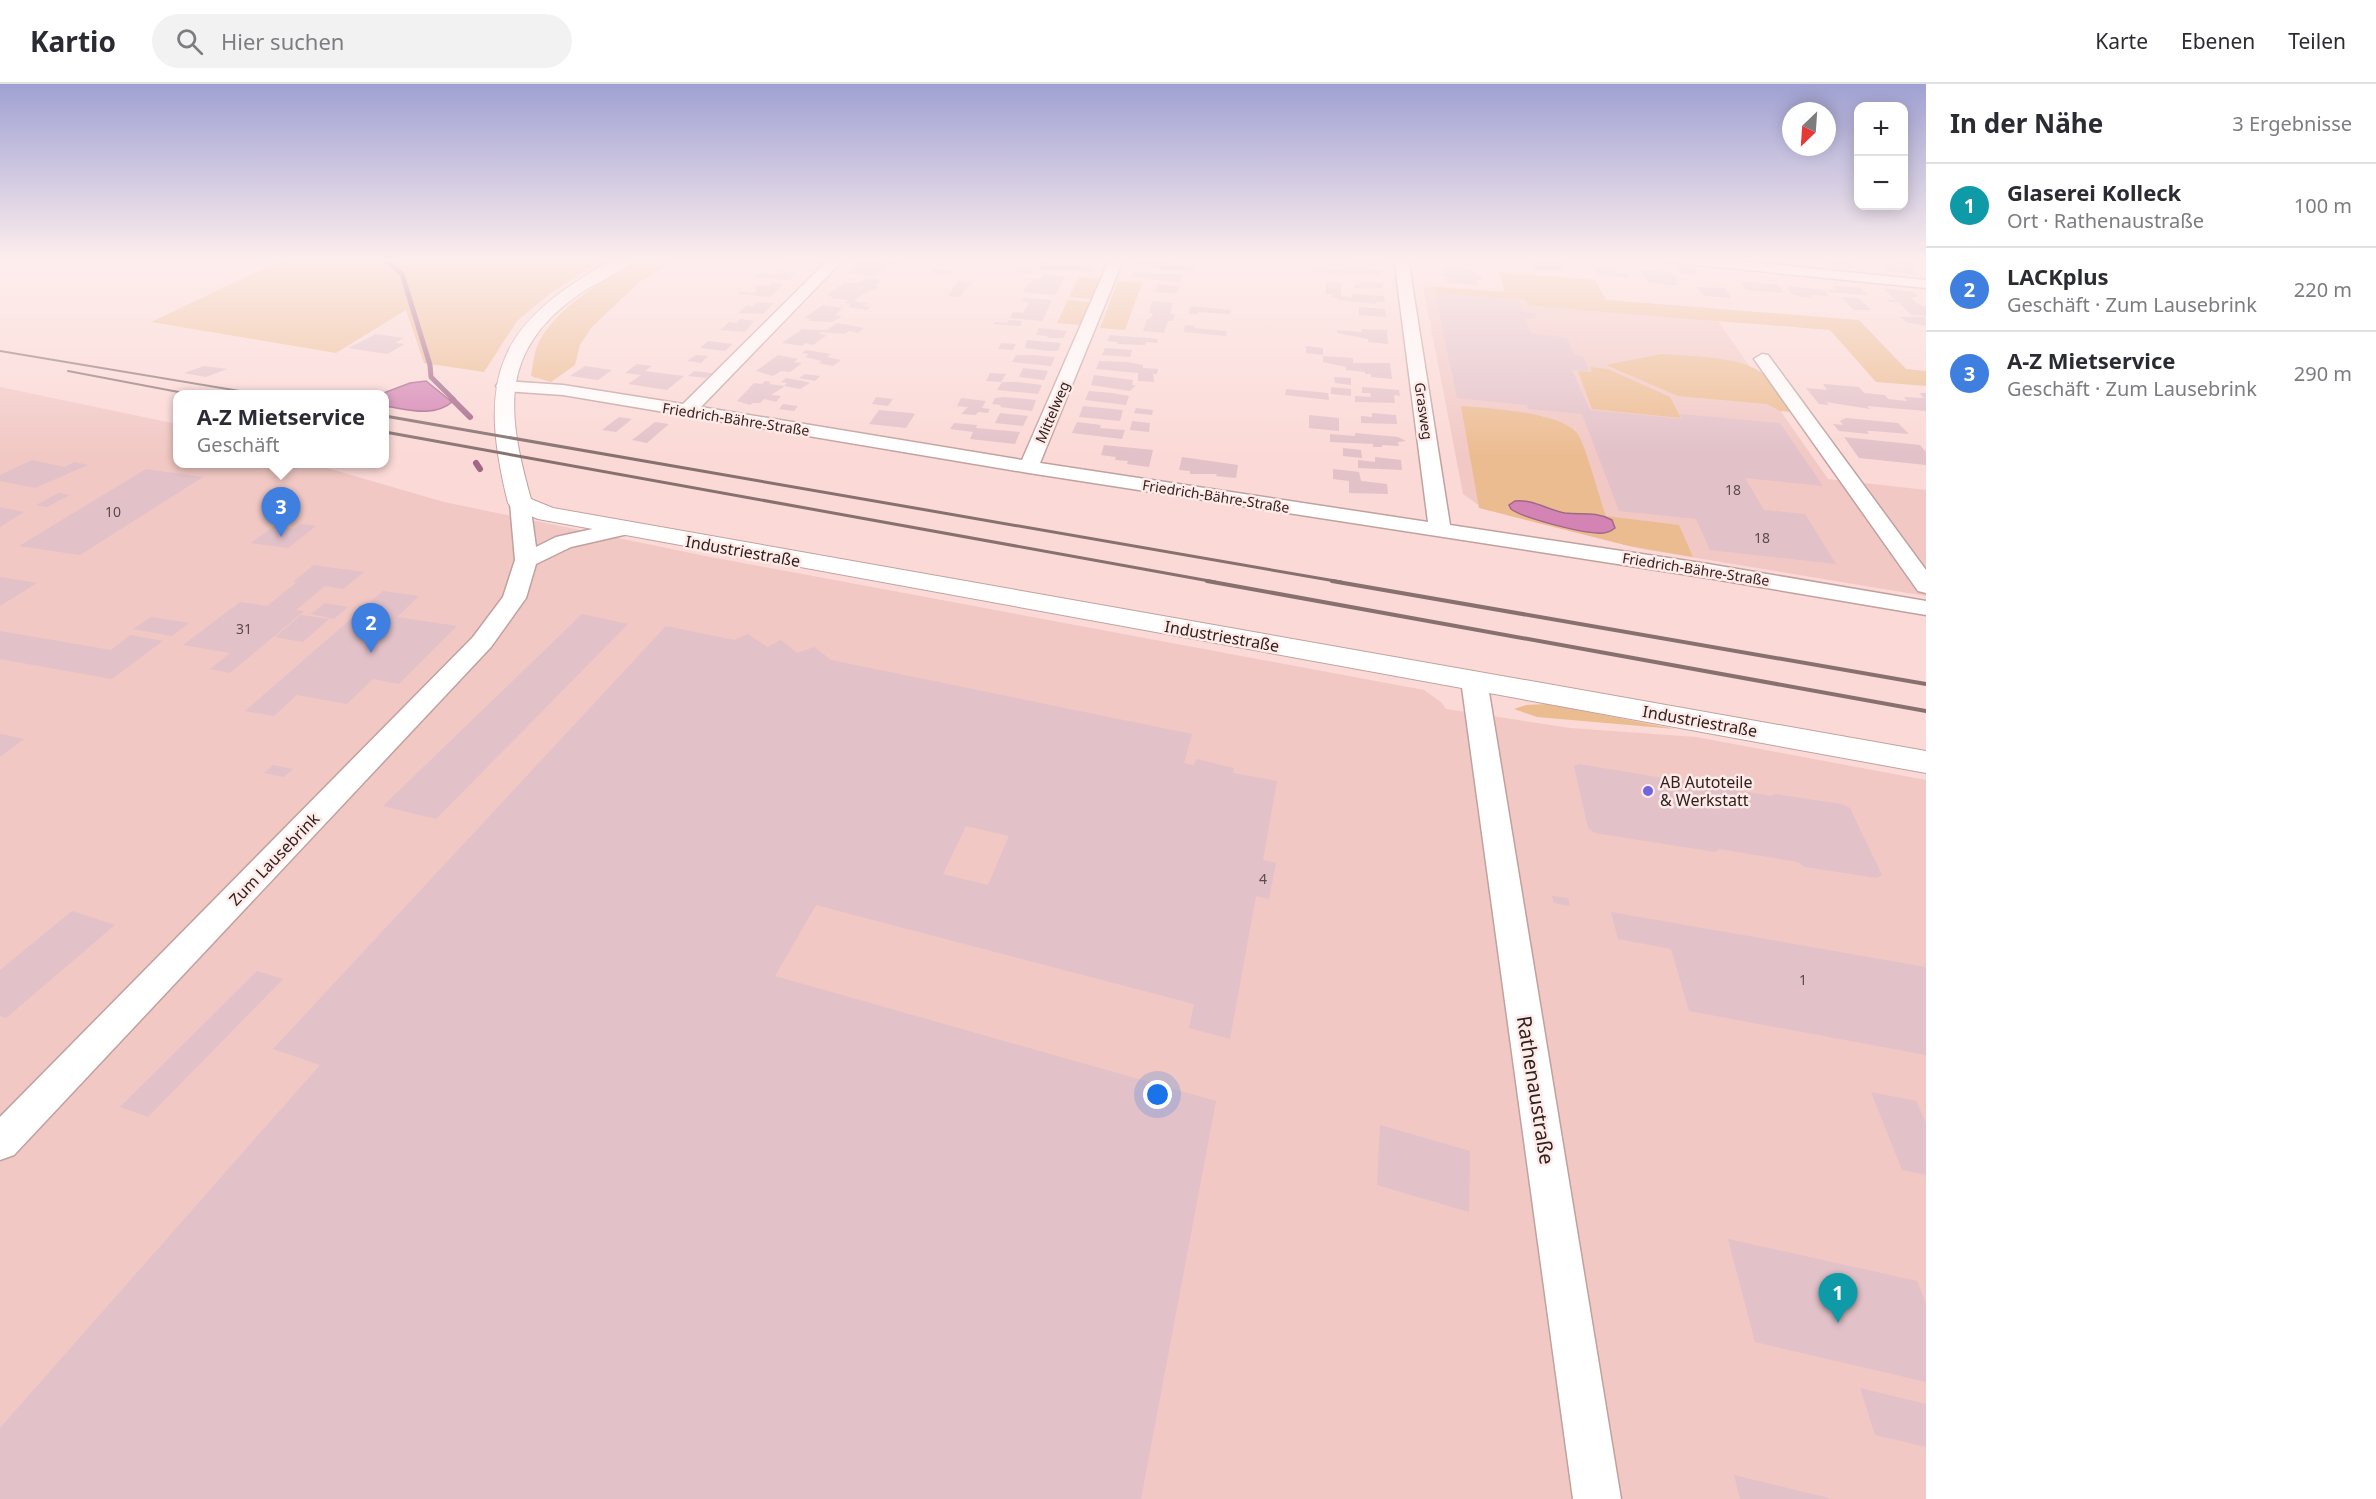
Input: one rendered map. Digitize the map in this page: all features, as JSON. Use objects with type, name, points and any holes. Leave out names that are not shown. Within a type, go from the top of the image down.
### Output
[{"type":"street","points":[[520,503],[510,468],[505,386],[516,350],[535,324]]},
{"type":"street","points":[[687,411],[773,324]]},
{"type":"street","name":"Mittelweg","points":[[1029,467],[1089,324]]},
{"type":"street","name":"Grasweg","points":[[1411,324],[1440,529]]},
{"type":"street","points":[[1762,359],[1926,586]]},
{"type":"street","name":"Friedrich-Bähre-Straße","points":[[505,386],[563,390],[1029,467],[1708,571],[1926,608]]},
{"type":"street","name":"Industriestraße","points":[[520,503],[563,518],[620,529],[1926,762]]},
{"type":"street","name":"Zum Lausebrink","points":[[0,1143],[482,642],[514,598],[526,560],[520,503]]},
{"type":"street","points":[[526,560],[564,542],[620,529]]},
{"type":"street","name":"Rathenaustraße","points":[[1474,680],[1597,1499]]},
{"type":"shaded area","points":[[163,324],[383,324],[336,353]]},
{"type":"shaded area","points":[[411,324],[515,324],[484,372],[424,363]]},
{"type":"shaded area","points":[[551,324],[595,324],[580,345],[575,365],[551,382],[531,376],[538,344]]},
{"type":"shaded area","points":[[1102,324],[1127,324],[1125,330],[1100,328]]},
{"type":"shaded area","points":[[1430,324],[1720,324],[1828,479],[1926,490],[1926,596],[1642,549],[1489,510],[1463,494]]},
{"type":"shaded area","points":[[1755,324],[1863,324],[1906,369],[1926,371],[1926,386],[1876,382],[1830,330]]},
{"type":"shaded area","points":[[1662,354],[1716,358],[1744,364],[1765,375],[1793,412],[1780,411],[1767,404],[1678,396],[1606,365]]},
{"type":"shaded area","points":[[1590,367],[1608,369],[1670,397],[1681,418],[1592,409],[1578,371],[1592,372]]},
{"type":"shaded area","points":[[426,381],[452,402],[437,410],[428,411],[389,407],[389,391],[410,383]]},
{"type":"shaded area","points":[[0,387],[173,423],[173,468],[327,468],[444,502],[705,556],[1424,690],[1441,702],[1446,709],[1570,728],[1696,737],[1926,780],[1926,1499],[0,1499]]},
{"type":"shaded area","points":[[1461,406],[1523,412],[1555,420],[1568,426],[1577,433],[1580,439],[1606,516],[1679,525],[1693,557],[1629,546],[1479,508]]},
{"type":"shaded area","points":[[1515,501],[1534,503],[1565,513],[1600,515],[1612,520],[1615,528],[1600,533],[1579,531],[1527,517],[1511,509],[1509,505]]},
{"type":"shaded area","points":[[1548,704],[1675,729],[1537,717],[1514,709],[1526,705]]},
{"type":"building","points":[[727,324],[752,324],[745,332],[720,330]]},
{"type":"building","points":[[836,324],[864,328],[858,333],[821,332],[819,334],[827,335],[813,345],[782,343],[802,329],[827,330]]},
{"type":"building","points":[[993,324],[1021,324],[1020,326]]},
{"type":"building","points":[[1145,324],[1167,324],[1164,333],[1143,331]]},
{"type":"building","points":[[1442,324],[1527,324],[1531,333],[1567,338],[1574,355],[1583,356],[1589,371],[1572,370],[1590,410],[1683,419],[1680,414],[1780,423],[1823,486],[1745,478],[1764,510],[1805,514],[1836,564],[1710,550],[1696,519],[1619,511],[1582,414],[1528,409],[1527,405],[1457,398]]},
{"type":"building","points":[[1185,325],[1227,331],[1226,336],[1184,332]]},
{"type":"building","points":[[1039,328],[1067,331],[1063,338],[1047,338],[1048,336],[1036,335]]},
{"type":"building","points":[[1362,329],[1387,330],[1388,344],[1368,342],[1368,339],[1337,333],[1337,330],[1362,332]]},
{"type":"building","points":[[376,334],[404,338],[395,343],[405,344],[387,354],[348,348]]},
{"type":"building","points":[[1110,335],[1158,339],[1157,343],[1146,342],[1145,345],[1117,344],[1118,342],[1107,341]]},
{"type":"building","points":[[1027,340],[1061,343],[1058,351],[1048,351],[1025,348]]},
{"type":"building","points":[[708,341],[733,344],[725,351],[700,348]]},
{"type":"building","points":[[1001,343],[1016,344],[1013,350],[998,349]]},
{"type":"building","points":[[1306,346],[1323,348],[1323,355],[1306,353]]},
{"type":"building","points":[[1105,348],[1132,350],[1130,357],[1102,355]]},
{"type":"building","points":[[806,350],[831,354],[827,357],[841,360],[833,366],[819,363],[822,361],[805,357],[809,354],[802,353]]},
{"type":"building","points":[[696,355],[708,356],[701,363],[687,361]]},
{"type":"building","points":[[778,355],[798,359],[794,362],[802,363],[790,372],[781,371],[773,376],[756,371]]},
{"type":"building","points":[[1016,355],[1055,357],[1051,366],[1012,362]]},
{"type":"building","points":[[1323,356],[1353,358],[1353,363],[1390,363],[1392,379],[1371,377],[1371,374],[1365,374],[1365,372],[1346,370],[1346,367],[1323,362]]},
{"type":"building","points":[[1099,361],[1127,362],[1143,365],[1143,368],[1158,369],[1157,374],[1153,374],[1154,382],[1138,381],[1138,373],[1096,369]]},
{"type":"building","points":[[637,364],[652,366],[645,371],[684,376],[667,390],[628,384],[641,375],[625,373]]},
{"type":"building","points":[[204,366],[227,369],[206,377],[184,373]]},
{"type":"building","points":[[585,366],[612,370],[598,380],[570,376]]},
{"type":"building","points":[[1023,368],[1048,371],[1044,380],[1019,377]]},
{"type":"building","points":[[694,371],[712,373],[706,378],[688,376]]},
{"type":"building","points":[[990,373],[1006,374],[1001,382],[986,381]]},
{"type":"building","points":[[805,374],[820,376],[815,381],[799,378]]},
{"type":"building","points":[[1094,375],[1133,380],[1132,385],[1136,385],[1130,391],[1091,385]]},
{"type":"building","points":[[1334,377],[1351,378],[1351,385],[1335,383]]},
{"type":"building","points":[[786,378],[810,383],[800,389],[784,386],[787,383],[781,382]]},
{"type":"building","points":[[765,381],[771,382],[769,384],[785,386],[771,395],[781,396],[776,402],[764,399],[760,403],[750,405],[737,401],[754,383],[762,384]]},
{"type":"building","points":[[1002,382],[1042,385],[1038,394],[997,390]]},
{"type":"building","points":[[1823,384],[1859,387],[1864,393],[1885,395],[1888,399],[1907,401],[1904,397],[1924,398],[1919,393],[1926,393],[1926,411],[1867,406],[1870,409],[1826,402],[1829,405],[1819,404],[1806,388],[1827,390]]},
{"type":"building","points":[[1331,387],[1351,389],[1351,396],[1331,394]]},
{"type":"building","points":[[1362,387],[1399,390],[1400,396],[1394,395],[1395,403],[1355,402],[1355,396],[1371,397],[1370,393],[1362,393]]},
{"type":"building","points":[[1286,389],[1328,393],[1329,400],[1285,395]]},
{"type":"building","points":[[1089,391],[1129,396],[1126,405],[1085,400]]},
{"type":"building","points":[[876,397],[893,399],[888,406],[872,404]]},
{"type":"building","points":[[961,398],[986,401],[982,408],[990,409],[988,413],[961,414],[968,407],[957,406]]},
{"type":"building","points":[[995,398],[1036,400],[1032,411],[992,404]]},
{"type":"building","points":[[783,404],[798,406],[794,411],[779,409]]},
{"type":"building","points":[[1083,406],[1123,410],[1120,421],[1079,417]]},
{"type":"building","points":[[1136,408],[1153,410],[1152,415],[1134,413]]},
{"type":"building","points":[[879,410],[915,414],[906,428],[869,424]]},
{"type":"building","points":[[1000,413],[1028,416],[1023,426],[995,423]]},
{"type":"building","points":[[1372,413],[1396,415],[1397,424],[1361,423],[1361,416],[1372,417]]},
{"type":"building","points":[[1309,415],[1339,418],[1339,431],[1309,428]]},
{"type":"building","points":[[619,417],[632,419],[616,432],[602,430]]},
{"type":"building","points":[[1846,418],[1898,423],[1909,434],[1839,431],[1833,424],[1843,425],[1840,421]]},
{"type":"building","points":[[1132,421],[1150,423],[1149,432],[1130,430]]},
{"type":"building","points":[[655,422],[669,424],[647,443],[632,440]]},
{"type":"building","points":[[1077,422],[1101,425],[1100,428],[1125,430],[1122,439],[1072,433]]},
{"type":"building","points":[[954,423],[977,425],[976,428],[1020,432],[1015,444],[970,439],[973,432],[950,429]]},
{"type":"building","points":[[1355,433],[1398,437],[1406,441],[1398,442],[1399,446],[1382,445],[1382,447],[1373,447],[1373,444],[1330,442],[1330,434],[1355,436]]},
{"type":"building","points":[[1844,437],[1920,445],[1926,452],[1926,465],[1859,458]]},
{"type":"building","points":[[1104,445],[1153,450],[1149,467],[1127,464],[1128,461],[1115,460],[1116,457],[1101,455]]},
{"type":"building","points":[[1343,448],[1361,450],[1362,458],[1343,456]]},
{"type":"building","points":[[1182,457],[1238,465],[1236,478],[1216,476],[1217,474],[1190,474],[1190,471],[1179,470]]},
{"type":"building","points":[[1375,457],[1401,460],[1402,470],[1358,468],[1358,460],[1375,462]]},
{"type":"building","points":[[32,460],[65,467],[74,462],[88,465],[35,488],[0,481],[0,475]]},
{"type":"building","points":[[146,469],[203,477],[80,555],[19,546]]},
{"type":"building","points":[[1333,469],[1359,472],[1361,481],[1387,484],[1388,494],[1349,493],[1349,481],[1333,479]]},
{"type":"building","points":[[59,493],[70,495],[47,507],[36,505]]},
{"type":"building","points":[[0,507],[24,512],[0,527]]},
{"type":"building","points":[[301,524],[316,526],[288,548],[251,543],[274,526],[294,529]]},
{"type":"building","points":[[314,565],[364,572],[343,589],[325,586],[296,610],[304,611],[230,673],[210,669],[230,653],[183,645],[240,602],[267,606]]},
{"type":"building","points":[[0,577],[37,583],[0,606]]},
{"type":"building","points":[[383,591],[419,596],[397,617],[457,626],[399,684],[373,679],[347,704],[297,695],[274,716],[245,711]]},
{"type":"building","points":[[325,603],[348,607],[334,619],[311,614]]},
{"type":"building","points":[[582,614],[628,624],[436,819],[383,806]]},
{"type":"building","points":[[301,615],[329,619],[303,642],[275,637]]},
{"type":"building","points":[[151,617],[189,623],[172,636],[133,629]]},
{"type":"building","points":[[666,626],[734,640],[748,634],[767,647],[781,640],[797,653],[814,647],[831,660],[1192,734],[1184,763],[1194,765],[1196,759],[1234,768],[1233,773],[1277,781],[1263,860],[1276,863],[1269,899],[1256,896],[1230,1039],[1189,1028],[1194,1004],[816,905],[775,976],[1216,1101],[1141,1499],[0,1499],[0,1428],[320,1065],[273,1049]],"holes":[[[966,826],[1009,836],[988,885],[943,874]]]},
{"type":"building","points":[[0,631],[111,650],[130,635],[163,641],[112,679],[0,659]]},
{"type":"building","points":[[1,734],[24,739],[0,757]]},
{"type":"building","points":[[1579,764],[1771,796],[1775,794],[1842,804],[1850,808],[1882,875],[1877,878],[1805,867],[1798,862],[1719,849],[1715,852],[1595,833],[1588,828],[1574,766]]},
{"type":"building","points":[[273,765],[293,769],[284,777],[264,773]]},
{"type":"building","points":[[1552,896],[1568,898],[1570,906],[1554,903]]},
{"type":"building","points":[[72,911],[115,925],[6,1018],[0,1016],[0,970]]},
{"type":"building","points":[[1611,912],[1926,967],[1926,1055],[1689,1011],[1671,949],[1618,939]]},
{"type":"building","points":[[257,971],[283,979],[148,1117],[120,1107]]},
{"type":"building","points":[[1871,1092],[1916,1101],[1926,1123],[1926,1175],[1902,1170]]},
{"type":"building","points":[[1380,1125],[1470,1151],[1469,1212],[1377,1185]]},
{"type":"building","points":[[1728,1239],[1917,1281],[1926,1304],[1926,1382],[1755,1342]]},
{"type":"building","points":[[1860,1388],[1926,1404],[1926,1447],[1875,1435]]},
{"type":"building","points":[[1734,1475],[1829,1498],[1829,1499],[1740,1499]]},
{"type":"waterway","points":[[417,324],[430,365],[431,377],[454,400]]},
{"type":"waterway","points":[[452,399],[470,417]]},
{"type":"waterway","points":[[476,463],[480,469]]},
{"type":"railway","points":[[0,351],[234,390]]},
{"type":"railway","points":[[68,371],[173,391]]},
{"type":"railway","points":[[389,417],[1341,582]]},
{"type":"railway","points":[[389,433],[1215,582]]},
{"type":"railway","points":[[1207,581],[1926,711]]},
{"type":"railway","points":[[1332,581],[1926,684]]},
{"type":"place","name":"A-Z Mietservice","points":[[281,537]]},
{"type":"place","name":"LACKplus","points":[[371,653]]},
{"type":"place","name":"AB Autoteile & Werkstatt","points":[[1648,791]]},
{"type":"place","name":"Glaserei Kolleck","points":[[1838,1323]]}]
